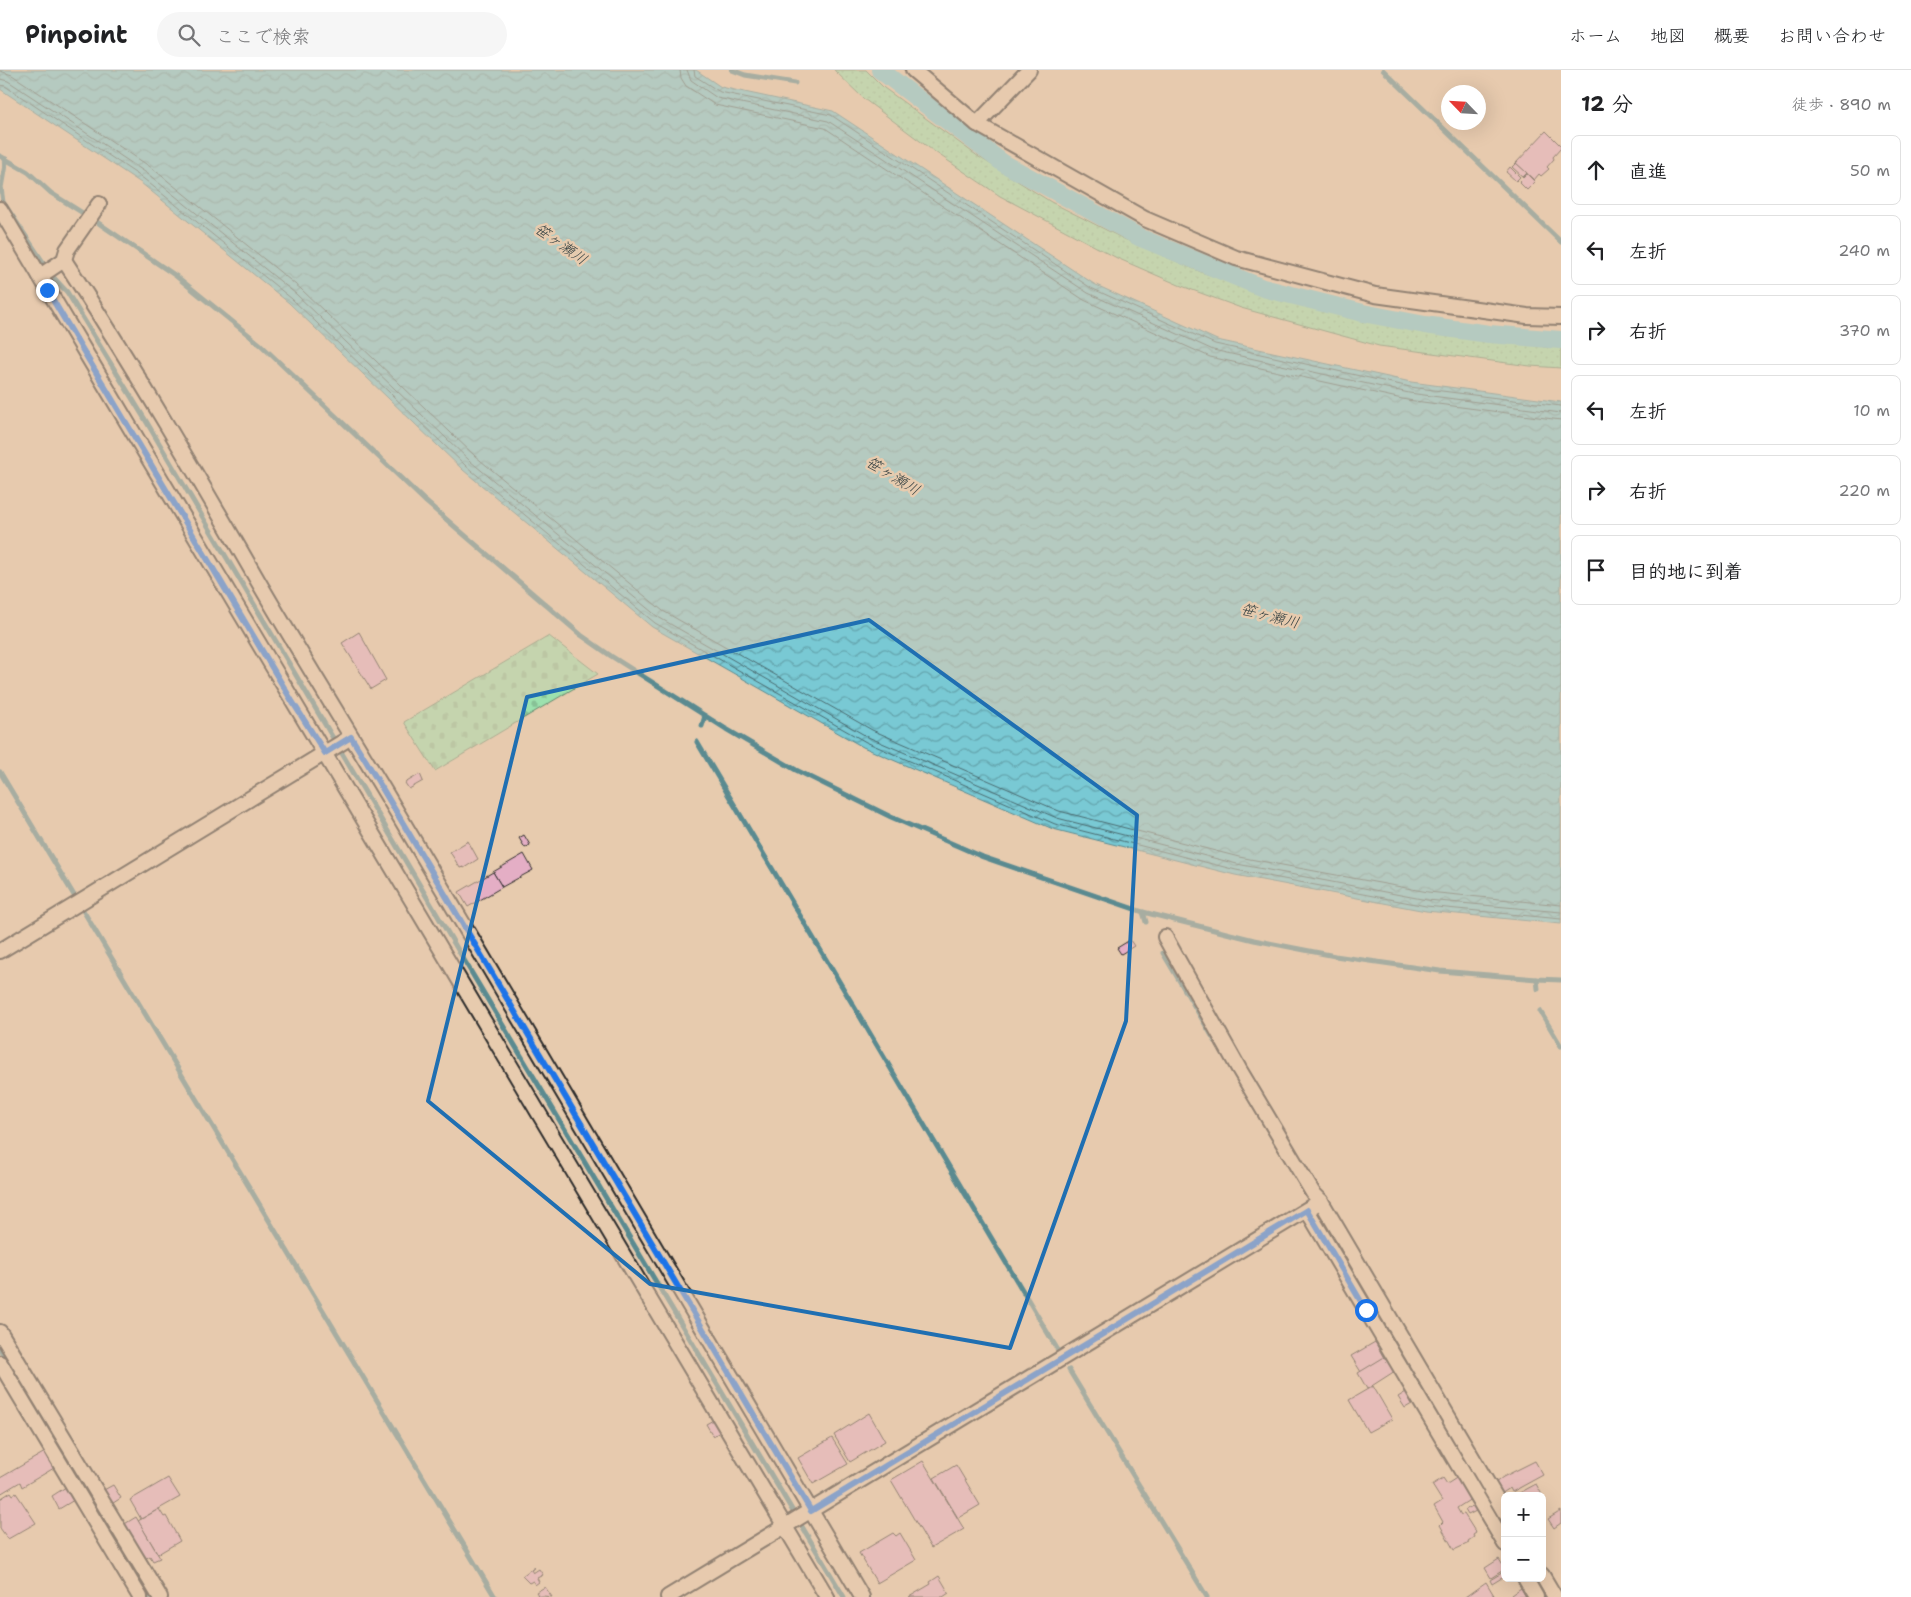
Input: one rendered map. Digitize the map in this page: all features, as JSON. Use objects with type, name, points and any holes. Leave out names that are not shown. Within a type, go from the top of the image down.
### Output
[{"type":"street","points":[[913,70],[977,124],[1145,219],[1236,258],[1375,295],[1527,316],[1561,317]]},
{"type":"street","points":[[977,124],[1029,70]]},
{"type":"street","points":[[97,206],[67,250],[50,269],[47,290],[277,676],[391,802],[798,1519],[827,1597]]},
{"type":"street","points":[[0,209],[50,269],[111,332],[338,745],[798,1519],[862,1597]]},
{"type":"street","points":[[0,951],[338,745]]},
{"type":"street","points":[[1165,937],[1272,1126],[1313,1193],[1313,1206],[1411,1371],[1501,1507]]},
{"type":"street","points":[[668,1597],[1313,1206]]},
{"type":"street","points":[[0,1332],[160,1597]]},
{"type":"street","points":[[0,1363],[140,1597]]},
{"type":"street","points":[[1411,1371],[1449,1447],[1501,1537]]},
{"type":"street","points":[[1527,1582],[1536,1597]]},
{"type":"street","points":[[1546,1582],[1555,1597]]},
{"type":"highlighted area","points":[[869,620],[1137,815],[1126,1021],[1010,1348],[650,1284],[428,1101],[527,697]]},
{"type":"green space","points":[[834,70],[866,70],[884,88],[979,157],[1051,202],[1124,239],[1201,272],[1272,296],[1412,330],[1545,347],[1561,347],[1561,368],[1530,366],[1379,346],[1241,308],[1179,285],[1117,258],[1000,196],[932,150],[864,99]]},
{"type":"green space","points":[[549,636],[598,674],[435,771],[404,722]]},
{"type":"water","name":"笹ヶ瀬川","points":[[0,70],[696,70],[721,87],[833,111],[1094,284],[1217,340],[1411,382],[1561,402],[1561,924],[1426,911],[1235,875],[1053,829],[863,747],[652,627],[463,470],[289,303],[141,183],[0,89]]},
{"type":"building","points":[[1546,131],[1561,148],[1547,167],[1549,169],[1541,176],[1539,174],[1534,180],[1516,163]]},
{"type":"building","points":[[1516,163],[1527,173],[1523,177],[1512,167]]},
{"type":"building","points":[[1510,167],[1520,177],[1516,181],[1506,172]]},
{"type":"building","points":[[1527,174],[1535,182],[1527,190],[1519,182]]},
{"type":"building","points":[[359,632],[386,680],[371,689],[342,643]]},
{"type":"building","points":[[420,774],[423,781],[409,789],[405,783]]},
{"type":"building","points":[[524,835],[530,845],[525,848],[519,838]]},
{"type":"building","points":[[468,841],[478,859],[464,868],[460,868],[450,852]]},
{"type":"building","points":[[524,854],[533,870],[502,887],[493,872]]},
{"type":"building","points":[[493,872],[502,887],[468,907],[459,892]]},
{"type":"building","points":[[1130,940],[1134,946],[1121,954],[1117,948]]},
{"type":"building","points":[[1375,1342],[1384,1358],[1361,1372],[1351,1356]]},
{"type":"building","points":[[1386,1356],[1395,1371],[1367,1389],[1358,1373]]},
{"type":"building","points":[[1373,1386],[1392,1419],[1368,1432],[1349,1400]]},
{"type":"building","points":[[1406,1392],[1412,1404],[1405,1408],[1398,1397]]},
{"type":"building","points":[[869,1413],[885,1441],[850,1462],[834,1435]]},
{"type":"building","points":[[715,1419],[722,1431],[713,1436],[706,1424]]},
{"type":"building","points":[[832,1438],[848,1464],[813,1484],[798,1458]]},
{"type":"building","points":[[45,1452],[54,1468],[22,1487],[20,1482],[0,1494],[0,1478]]},
{"type":"building","points":[[923,1461],[964,1529],[931,1548],[891,1480]]},
{"type":"building","points":[[1535,1461],[1543,1475],[1512,1492],[1510,1488],[1501,1492],[1501,1494],[1495,1483]]},
{"type":"building","points":[[956,1465],[980,1505],[958,1518],[934,1478]]},
{"type":"building","points":[[1458,1477],[1471,1499],[1457,1508],[1461,1515],[1464,1514],[1476,1533],[1468,1541],[1469,1543],[1454,1550],[1440,1525],[1443,1522],[1434,1506],[1442,1501],[1432,1485],[1443,1478],[1447,1484]]},
{"type":"building","points":[[168,1478],[180,1497],[141,1519],[130,1500]]},
{"type":"building","points":[[1536,1484],[1540,1492],[1521,1492]]},
{"type":"building","points":[[113,1485],[121,1498],[110,1505],[102,1491]]},
{"type":"building","points":[[66,1487],[74,1500],[59,1509],[52,1496]]},
{"type":"building","points":[[11,1492],[13,1495],[16,1493],[36,1523],[8,1539],[0,1528],[0,1499]]},
{"type":"building","points":[[1476,1504],[1478,1510],[1468,1515],[1465,1510]]},
{"type":"building","points":[[159,1509],[164,1517],[166,1516],[180,1541],[158,1554],[138,1521]]},
{"type":"building","points":[[1561,1511],[1561,1523],[1554,1528],[1548,1519]]},
{"type":"building","points":[[136,1517],[160,1558],[153,1561],[150,1556],[143,1560],[123,1525]]},
{"type":"building","points":[[893,1533],[896,1536],[900,1533],[916,1560],[877,1583],[859,1553]]},
{"type":"building","points":[[1499,1559],[1501,1562],[1501,1572],[1491,1578],[1485,1568]]},
{"type":"building","points":[[534,1567],[531,1570],[533,1573],[539,1569],[543,1575],[537,1578],[539,1582],[535,1585],[533,1581],[529,1583],[522,1576]]},
{"type":"building","points":[[1501,1573],[1501,1578],[1492,1584],[1490,1580]]},
{"type":"building","points":[[939,1576],[949,1593],[943,1597],[909,1597],[931,1584],[930,1582]]},
{"type":"building","points":[[1486,1582],[1495,1597],[1465,1597]]},
{"type":"building","points":[[545,1587],[552,1597],[535,1597],[538,1595],[536,1592]]},
{"type":"building","points":[[1521,1588],[1526,1597],[1512,1597],[1511,1595]]},
{"type":"waterway","points":[[732,70],[745,75],[795,83]]},
{"type":"waterway","points":[[880,70],[1003,163],[1141,238],[1263,288],[1363,313],[1425,325],[1489,334],[1561,340]]},
{"type":"waterway","points":[[1383,70],[1561,242]]},
{"type":"waterway","points":[[0,156],[28,172],[51,193],[176,276],[261,345],[425,501],[581,635],[726,729],[796,770],[891,817],[983,857],[1143,912],[1254,940],[1335,956],[1440,971],[1561,980]]},
{"type":"waterway","points":[[6,159],[1,188],[3,202],[53,277],[67,292],[146,421],[458,950],[844,1597]]},
{"type":"waterway","points":[[702,726],[705,716]]},
{"type":"waterway","points":[[697,742],[1059,1352]]},
{"type":"waterway","points":[[0,772],[495,1597]]},
{"type":"waterway","points":[[1143,912],[1146,922]]},
{"type":"waterway","points":[[1163,953],[1215,1041]]},
{"type":"waterway","points":[[1537,979],[1538,989]]},
{"type":"waterway","points":[[1540,1011],[1561,1046]]},
{"type":"waterway","points":[[1314,1207],[1501,1521]]},
{"type":"waterway","points":[[0,1349],[149,1597]]},
{"type":"waterway","points":[[1069,1370],[1207,1597]]},
{"type":"waterway","points":[[1536,1582],[1545,1597]]},
{"type":"route","points":[[47,290],[292,701],[325,753],[351,737],[811,1511],[1307,1210],[1366,1310]]}]
